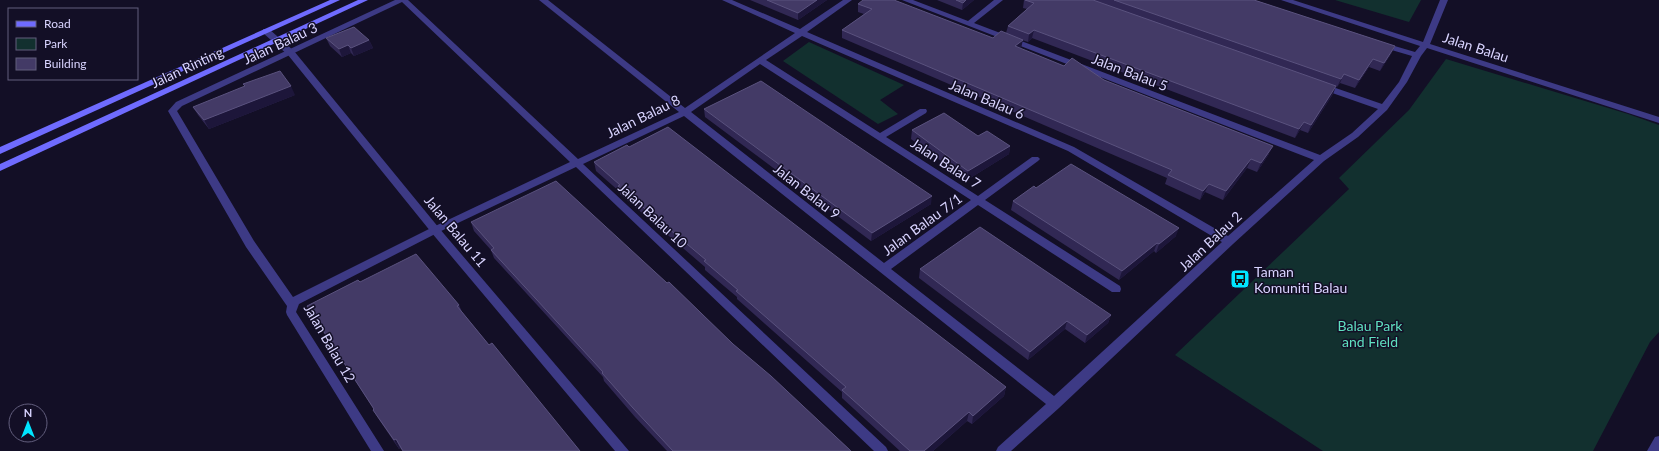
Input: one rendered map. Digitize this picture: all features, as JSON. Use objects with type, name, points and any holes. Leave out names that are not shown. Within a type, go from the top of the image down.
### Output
[{"type":"main road","name":"Jalan Rinting","points":[[0,151],[336,0]]},
{"type":"main road","name":"Jalan Rinting","points":[[0,168],[364,0]]},
{"type":"street","name":"Jalan Balau 3","points":[[292,305],[250,244],[172,111],[179,104],[403,0]]},
{"type":"street","name":"Jalan Balau 10","points":[[403,0],[882,451]]},
{"type":"street","name":"Jalan Balau 9","points":[[543,0],[1055,404]]},
{"type":"street","name":"Jalan Balau 6","points":[[726,0],[1071,149],[1229,241]]},
{"type":"street","name":"Jalan Balau 8","points":[[435,230],[685,112],[848,0]]},
{"type":"street","name":"Jalan Balau 5","points":[[906,0],[1321,159]]},
{"type":"street","points":[[969,24],[998,0]]},
{"type":"street","name":"Jalan Balau","points":[[1285,0],[1659,120]]},
{"type":"street","name":"Jalan Balau 2","points":[[1002,451],[1055,404],[1229,241],[1321,159],[1355,135],[1384,108],[1403,82],[1417,56],[1425,45],[1444,0]]},
{"type":"street","name":"Jalan Balau 11","points":[[266,31],[291,53],[435,230],[623,451]]},
{"type":"street","points":[[1372,41],[1417,56]]},
{"type":"street","name":"Jalan Balau 7","points":[[760,60],[1116,289]]},
{"type":"street","points":[[1313,82],[1384,108]]},
{"type":"street","points":[[880,137],[923,111]]},
{"type":"street","name":"Jalan Balau 7/1","points":[[884,269],[1035,159]]},
{"type":"street","name":"Jalan Balau 12","points":[[378,451],[292,312],[292,305],[300,298],[435,230]]},
{"type":"street","points":[[1653,451],[1659,441]]},
{"type":"green space","points":[[1335,0],[1421,0],[1409,22]]},
{"type":"green space","points":[[809,42],[904,85],[880,100],[898,114],[878,124],[783,61]]},
{"type":"green space","name":"Balau Park and Field","points":[[1446,59],[1628,114],[1659,125],[1659,332],[1650,342],[1593,451],[1323,451],[1175,355],[1349,189],[1339,178],[1409,110]]},
{"type":"building","points":[[767,0],[817,0],[798,13]]},
{"type":"building","points":[[863,0],[894,0],[993,38],[1001,31],[1023,40],[1015,46],[1064,66],[1072,58],[1104,80],[1273,146],[1261,163],[1251,159],[1226,191],[1209,184],[1203,191],[1168,175],[1172,170],[842,30],[872,9],[858,4]]},
{"type":"building","points":[[956,0],[966,0],[963,3]]},
{"type":"building","points":[[1025,0],[1093,0],[1336,86],[1311,125],[1304,122],[1299,129],[1034,30],[1029,34],[1008,26],[1034,3]]},
{"type":"building","points":[[1114,0],[1254,0],[1395,46],[1384,63],[1373,59],[1359,80],[1344,74],[1341,79]]},
{"type":"building","points":[[354,27],[369,40],[351,48],[348,45],[339,49],[326,38]]},
{"type":"building","points":[[280,71],[291,86],[204,120],[193,107],[245,86],[243,84]]},
{"type":"building","points":[[761,81],[932,196],[872,233],[704,109]]},
{"type":"building","points":[[944,113],[978,136],[987,131],[1010,146],[968,171],[912,130]]},
{"type":"building","points":[[668,127],[1006,387],[973,416],[969,412],[924,451],[910,451],[842,390],[846,387],[736,291],[738,290],[704,261],[706,260],[618,186],[620,185],[594,162],[627,145],[629,147]]},
{"type":"building","points":[[1071,164],[1179,228],[1159,244],[1157,243],[1122,271],[1013,201],[1034,186],[1036,188]]},
{"type":"building","points":[[556,181],[667,283],[669,282],[733,344],[771,376],[851,451],[673,451],[491,250],[494,248],[471,222]]},
{"type":"building","points":[[980,227],[1111,315],[1087,335],[1067,321],[1030,352],[920,269]]},
{"type":"building","points":[[416,254],[459,305],[457,306],[489,345],[492,343],[580,451],[403,451],[396,439],[394,440],[373,410],[374,409],[307,306],[358,280],[360,282]]},
{"type":"place","name":"Taman Komuniti Balau","points":[[1240,279]]}]
